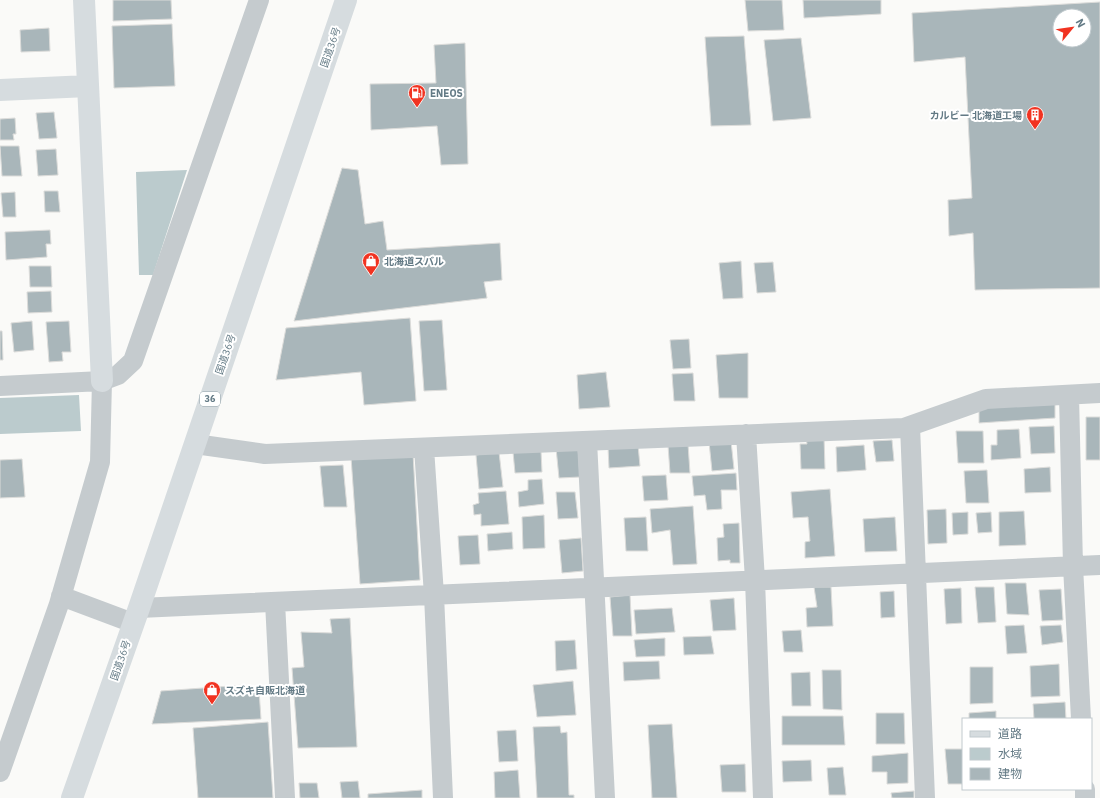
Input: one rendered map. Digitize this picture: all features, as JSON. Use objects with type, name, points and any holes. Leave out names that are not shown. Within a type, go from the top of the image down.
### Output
[{"type":"main road","points":[[84,0],[102,381]]},
{"type":"main road","name":"国道36号","points":[[72,798],[136,616],[346,0]]},
{"type":"main road","points":[[0,90],[88,86]]},
{"type":"street","points":[[0,386],[102,381],[118,376],[133,361],[259,0]]},
{"type":"street","points":[[0,772],[61,596],[100,462],[102,381]]},
{"type":"street","points":[[195,444],[266,454],[904,428],[986,399],[1100,393]]},
{"type":"street","points":[[1069,395],[1073,566],[1081,718]]},
{"type":"street","points":[[910,426],[924,798]]},
{"type":"street","points":[[746,434],[755,580],[763,798]]},
{"type":"street","points":[[587,441],[605,798]]},
{"type":"street","points":[[424,448],[434,595],[443,798]]},
{"type":"street","points":[[61,596],[136,616],[275,602],[1100,565]]},
{"type":"street","points":[[275,602],[285,798]]},
{"type":"water","points":[[187,170],[153,275],[139,275],[136,172]]},
{"type":"water","points":[[79,395],[81,431],[0,434],[0,398]]},
{"type":"building","points":[[113,0],[171,0],[172,19],[113,21]]},
{"type":"building","points":[[745,0],[782,0],[784,30],[748,31]]},
{"type":"building","points":[[803,0],[881,0],[881,14],[804,18]]},
{"type":"building","name":"カルビー 北海道工場","points":[[1100,2],[1100,288],[975,290],[973,233],[949,236],[948,200],[972,198],[965,57],[914,62],[912,13]]},
{"type":"building","points":[[172,24],[175,86],[114,88],[112,26]]},
{"type":"building","points":[[49,28],[50,51],[21,52],[20,30]]},
{"type":"building","points":[[744,36],[751,125],[711,126],[705,37]]},
{"type":"building","points":[[801,38],[811,118],[773,121],[764,40]]},
{"type":"building","points":[[465,43],[468,164],[441,165],[437,126],[371,130],[370,84],[436,83],[434,45]]},
{"type":"building","points":[[54,112],[57,138],[39,139],[36,113]]},
{"type":"building","points":[[15,118],[16,134],[13,134],[14,140],[0,140],[0,119]]},
{"type":"building","points":[[0,146],[19,146],[22,176],[2,176]]},
{"type":"building","points":[[56,149],[58,175],[38,176],[36,150]]},
{"type":"building","points":[[342,168],[358,170],[365,224],[383,221],[387,250],[500,243],[502,280],[484,282],[487,298],[294,321]]},
{"type":"building","points":[[44,191],[58,191],[60,212],[45,212]]},
{"type":"building","points":[[15,192],[16,217],[3,217],[1,193]]},
{"type":"building","points":[[50,230],[51,244],[46,244],[47,257],[6,260],[5,232]]},
{"type":"building","points":[[741,261],[743,298],[723,299],[719,263]]},
{"type":"building","points":[[773,262],[776,292],[757,293],[754,263]]},
{"type":"building","points":[[29,266],[51,266],[52,287],[30,287]]},
{"type":"building","points":[[51,291],[52,312],[28,313],[27,292]]},
{"type":"building","points":[[410,318],[416,401],[364,405],[361,372],[276,380],[286,328]]},
{"type":"building","points":[[442,320],[447,390],[424,391],[419,321]]},
{"type":"building","points":[[32,321],[34,350],[14,352],[11,323]]},
{"type":"building","points":[[69,321],[71,352],[62,352],[63,361],[49,362],[46,322]]},
{"type":"building","points":[[0,331],[2,331],[3,360],[0,360]]},
{"type":"building","points":[[689,339],[691,368],[673,369],[670,340]]},
{"type":"building","points":[[748,353],[748,398],[719,398],[716,355]]},
{"type":"building","points":[[606,372],[610,407],[579,409],[577,375]]},
{"type":"building","points":[[693,373],[695,401],[674,401],[672,374]]},
{"type":"building","points":[[1055,402],[1055,418],[979,423],[979,408]]},
{"type":"building","points":[[1086,417],[1100,417],[1100,460],[1086,460]]},
{"type":"building","points":[[1054,426],[1055,453],[1031,454],[1029,427]]},
{"type":"building","points":[[1019,429],[1021,458],[991,460],[991,445],[997,445],[997,430]]},
{"type":"building","points":[[956,431],[983,431],[984,463],[958,463]]},
{"type":"building","points":[[824,437],[825,469],[801,469],[800,444],[807,444],[806,438]]},
{"type":"building","points":[[892,440],[894,461],[876,462],[873,441]]},
{"type":"building","points":[[731,441],[734,469],[712,471],[709,442]]},
{"type":"building","points":[[688,444],[690,473],[670,473],[668,445]]},
{"type":"building","points":[[638,445],[640,466],[609,468],[608,447]]},
{"type":"building","points":[[864,445],[866,470],[837,472],[836,447]]},
{"type":"building","points":[[578,447],[580,477],[559,478],[556,448]]},
{"type":"building","points":[[541,451],[542,472],[515,473],[513,452]]},
{"type":"building","points":[[499,452],[503,487],[479,489],[476,455]]},
{"type":"building","points":[[413,453],[420,580],[360,584],[351,457]]},
{"type":"building","points":[[22,459],[25,497],[0,498],[0,460]]},
{"type":"building","points":[[343,465],[347,507],[324,507],[320,466]]},
{"type":"building","points":[[1050,467],[1051,492],[1025,493],[1024,469]]},
{"type":"building","points":[[987,470],[989,503],[966,503],[964,471]]},
{"type":"building","points":[[736,473],[737,490],[721,490],[722,509],[707,510],[705,495],[694,496],[692,476]]},
{"type":"building","points":[[666,475],[668,500],[644,501],[642,476]]},
{"type":"building","points":[[542,479],[544,504],[519,507],[518,492],[528,490],[528,480]]},
{"type":"building","points":[[830,489],[835,556],[805,558],[805,542],[810,541],[808,517],[793,518],[791,492]]},
{"type":"building","points":[[506,491],[509,524],[481,526],[481,514],[474,515],[473,505],[479,503],[478,493]]},
{"type":"building","points":[[556,492],[575,492],[578,518],[558,519]]},
{"type":"building","points":[[693,506],[697,564],[673,565],[670,530],[652,533],[650,509]]},
{"type":"building","points":[[946,509],[947,543],[928,544],[927,510]]},
{"type":"building","points":[[1024,511],[1026,545],[999,546],[999,512]]},
{"type":"building","points":[[968,512],[968,534],[953,535],[952,513]]},
{"type":"building","points":[[991,512],[992,532],[978,533],[976,513]]},
{"type":"building","points":[[544,515],[545,548],[523,549],[522,517]]},
{"type":"building","points":[[646,517],[648,551],[626,551],[624,518]]},
{"type":"building","points":[[895,517],[897,551],[865,552],[863,519]]},
{"type":"building","points":[[739,523],[740,563],[730,563],[730,560],[718,561],[717,538],[724,537],[723,524]]},
{"type":"building","points":[[512,532],[513,549],[488,551],[487,534]]},
{"type":"building","points":[[478,535],[480,564],[460,565],[458,536]]},
{"type":"building","points":[[581,538],[583,571],[562,573],[559,540]]},
{"type":"building","points":[[1005,583],[1026,583],[1029,615],[1007,614]]},
{"type":"building","points":[[814,587],[831,587],[833,626],[807,627],[806,608],[817,607]]},
{"type":"building","points":[[975,587],[994,587],[996,622],[978,623]]},
{"type":"building","points":[[961,588],[962,623],[946,624],[944,589]]},
{"type":"building","points":[[1061,589],[1063,620],[1042,621],[1039,590]]},
{"type":"building","points":[[894,591],[895,617],[881,618],[880,592]]},
{"type":"building","points":[[630,595],[632,636],[613,636],[610,597]]},
{"type":"building","points":[[734,598],[736,630],[713,631],[710,600]]},
{"type":"building","points":[[672,608],[675,632],[636,634],[634,610]]},
{"type":"building","points":[[350,618],[357,747],[298,748],[292,668],[304,667],[301,632],[332,633],[330,619]]},
{"type":"building","points":[[1024,625],[1027,653],[1007,654],[1005,626]]},
{"type":"building","points":[[1061,625],[1063,642],[1042,645],[1040,626]]},
{"type":"building","points":[[801,630],[803,652],[784,652],[782,631]]},
{"type":"building","points":[[711,636],[714,654],[684,655],[683,637]]},
{"type":"building","points":[[665,638],[665,656],[636,657],[634,640]]},
{"type":"building","points":[[575,640],[577,669],[556,671],[555,641]]},
{"type":"building","points":[[659,661],[660,679],[624,681],[623,662]]},
{"type":"building","points":[[1059,664],[1060,696],[1031,697],[1030,666]]},
{"type":"building","points":[[970,667],[993,667],[993,703],[970,704]]},
{"type":"building","points":[[822,670],[841,670],[842,710],[823,709]]},
{"type":"building","points":[[810,672],[811,706],[792,706],[791,673]]},
{"type":"building","points":[[573,681],[576,715],[537,717],[533,685]]},
{"type":"building","points":[[245,685],[247,690],[259,690],[261,719],[152,724],[161,691]]},
{"type":"building","points":[[1065,702],[1066,718],[1034,718],[1033,704]]},
{"type":"building","points":[[996,711],[996,718],[969,718],[969,713]]},
{"type":"building","points":[[876,713],[904,713],[905,744],[876,744]]},
{"type":"building","points":[[782,716],[843,716],[845,745],[782,745]]},
{"type":"building","points":[[268,722],[273,798],[198,798],[193,728]]},
{"type":"building","points":[[672,724],[677,798],[652,798],[648,725]]},
{"type":"building","points":[[560,726],[561,733],[567,732],[569,795],[574,795],[574,798],[537,798],[533,727]]},
{"type":"building","points":[[516,730],[518,761],[499,762],[497,731]]},
{"type":"building","points":[[945,749],[962,749],[962,784],[948,784]]},
{"type":"building","points":[[908,753],[908,783],[887,784],[887,772],[872,772],[872,756]]},
{"type":"building","points":[[811,760],[812,781],[783,782],[782,761]]},
{"type":"building","points":[[745,764],[746,792],[722,792],[720,765]]},
{"type":"building","points":[[843,767],[846,795],[829,795],[827,768]]},
{"type":"building","points":[[518,770],[520,798],[495,798],[494,772]]},
{"type":"building","points":[[358,781],[360,798],[342,798],[340,782]]},
{"type":"building","points":[[299,783],[317,783],[319,798],[300,798]]},
{"type":"building","points":[[422,790],[422,798],[368,798],[368,794]]},
{"type":"building","points":[[914,791],[914,798],[892,798],[891,793]]},
{"type":"place","name":"ENEOS","points":[[417,108]]},
{"type":"place","name":"カルビー 北海道工場","points":[[1035,130]]},
{"type":"place","name":"北海道スバル","points":[[371,276]]},
{"type":"place","name":"スズキ自販北海道","points":[[212,705]]}]
